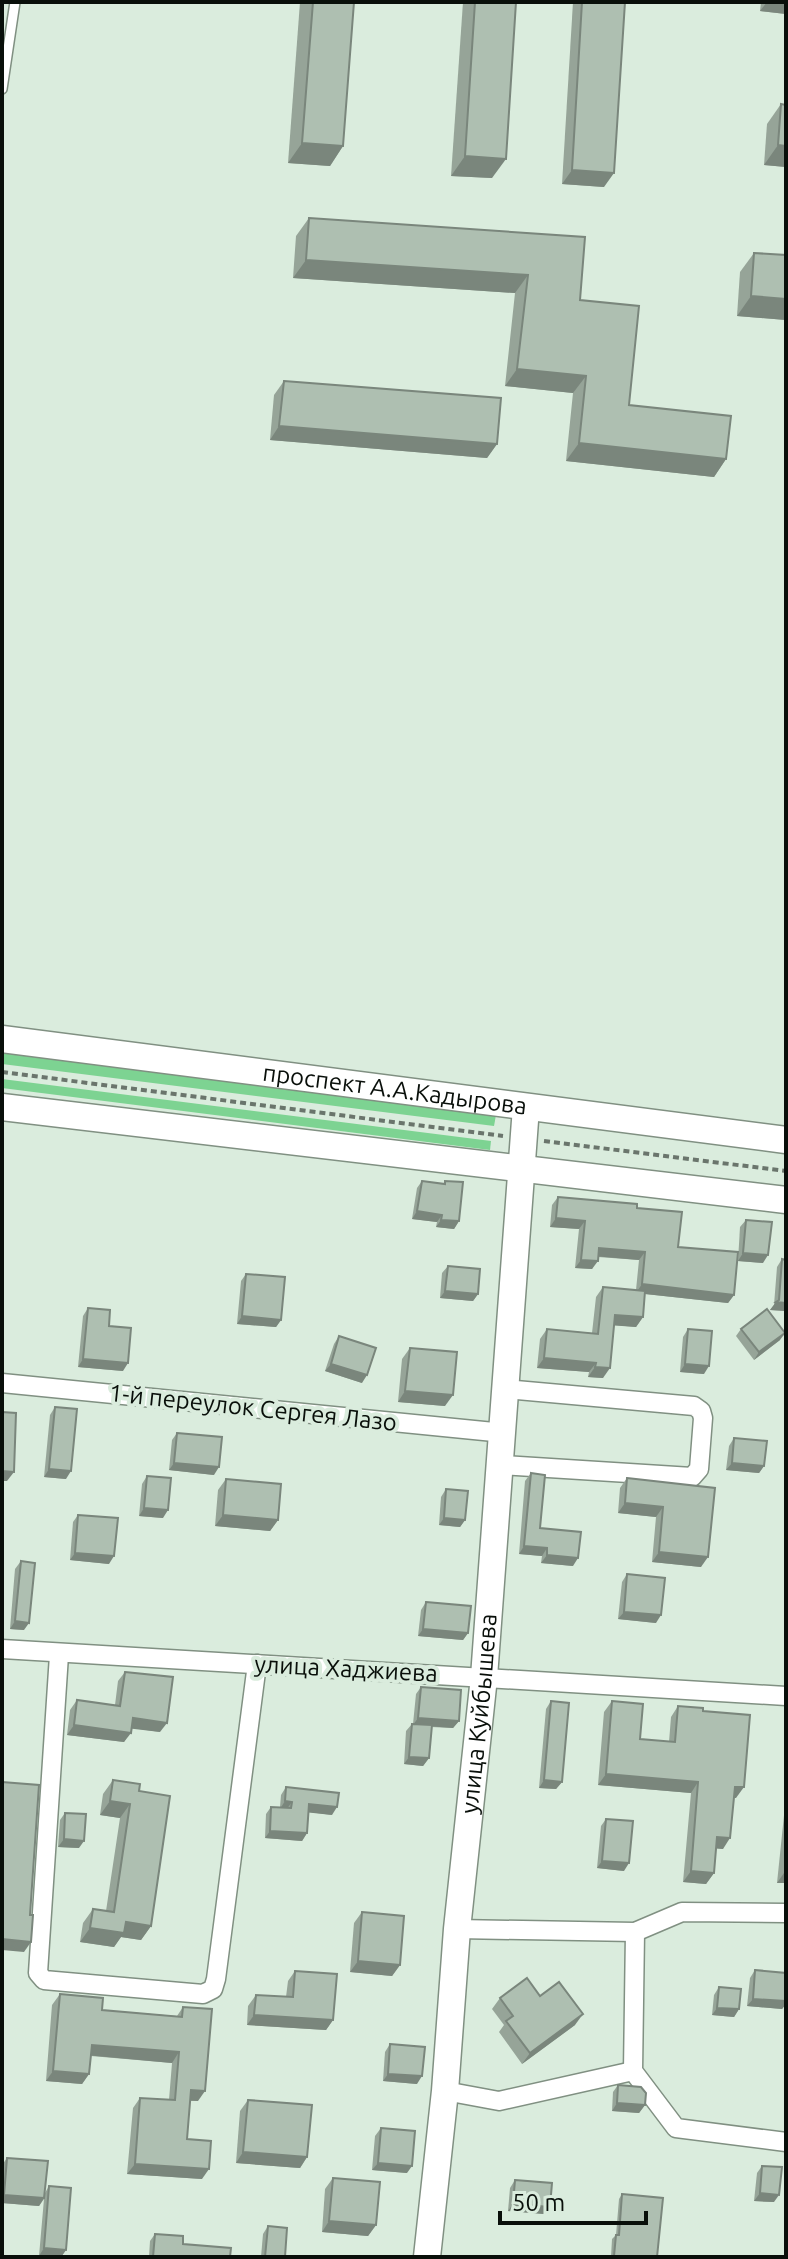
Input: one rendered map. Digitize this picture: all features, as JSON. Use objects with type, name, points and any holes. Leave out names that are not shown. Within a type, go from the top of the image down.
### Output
[{"type":"street","name":"проспект А.А.Кадырова","points":[[2,1039],[786,1140]]},
{"type":"street","points":[[2,1107],[786,1200]]},
{"type":"street","name":"улица Куйбышева","points":[[427,2257],[484,1677],[526,1107]]},
{"type":"street","name":"1-й переулок Сергея Лазо","points":[[2,1383],[504,1433]]},
{"type":"street","points":[[502,1465],[692,1477],[699,1469],[703,1418],[701,1411],[694,1406],[506,1389]]},
{"type":"street","name":"улица Хаджиева","points":[[2,1649],[59,1655],[786,1696]]},
{"type":"street","points":[[59,1655],[38,1973],[44,1980],[203,1994],[213,1989],[216,1979],[257,1664]]},
{"type":"street","points":[[457,1929],[635,1932],[682,1912],[786,1913]]},
{"type":"street","points":[[635,1932],[633,2071],[676,2128],[786,2142]]},
{"type":"street","points":[[445,2091],[499,2101],[633,2071]]},
{"type":"lane","points":[[2,89],[15,2]]},
{"type":"path","points":[[2,1072],[786,1171]]},
{"type":"green space","points":[[2,1053],[496,1115],[494,1126],[2,1064]]},
{"type":"green space","points":[[2,1079],[491,1141],[490,1150],[2,1088]]},
{"type":"building","points":[[313,2],[354,2],[343,146],[302,143]]},
{"type":"building","points":[[475,2],[516,2],[506,159],[465,156]]},
{"type":"building","points":[[582,2],[625,2],[614,173],[572,170]]},
{"type":"building","points":[[781,104],[786,105],[786,146],[778,145]]},
{"type":"building","points":[[309,218],[585,237],[580,300],[639,306],[629,405],[731,416],[726,459],[579,443],[586,376],[517,369],[528,275],[306,260]]},
{"type":"building","points":[[754,253],[786,255],[786,299],[751,296]]},
{"type":"building","points":[[284,381],[501,398],[497,444],[279,426]]},
{"type":"building","points":[[422,1181],[445,1184],[445,1181],[463,1182],[459,1221],[441,1220],[442,1215],[417,1211]]},
{"type":"building","points":[[558,1197],[637,1204],[637,1208],[682,1212],[678,1247],[738,1252],[734,1295],[642,1284],[645,1252],[599,1248],[598,1261],[581,1260],[585,1221],[556,1218]]},
{"type":"building","points":[[746,1220],[772,1222],[768,1255],[743,1253]]},
{"type":"building","points":[[782,1259],[786,1260],[786,1303],[776,1302],[779,1300]]},
{"type":"building","points":[[448,1266],[480,1269],[478,1294],[445,1291]]},
{"type":"building","points":[[246,1274],[285,1277],[281,1320],[242,1316]]},
{"type":"building","points":[[603,1287],[645,1291],[643,1317],[615,1315],[610,1368],[595,1367],[596,1363],[544,1358],[547,1329],[598,1334]]},
{"type":"building","points":[[88,1308],[110,1310],[109,1326],[131,1328],[128,1363],[83,1359]]},
{"type":"building","points":[[767,1309],[785,1333],[759,1352],[741,1329]]},
{"type":"building","points":[[688,1329],[712,1331],[709,1366],[685,1364]]},
{"type":"building","points":[[339,1336],[376,1348],[367,1375],[331,1364]]},
{"type":"building","points":[[410,1348],[457,1352],[453,1395],[405,1391]]},
{"type":"building","points":[[55,1407],[77,1409],[71,1471],[49,1469]]},
{"type":"building","points":[[2,1412],[16,1413],[14,1472],[2,1471]]},
{"type":"building","points":[[177,1433],[222,1437],[219,1467],[174,1463]]},
{"type":"building","points":[[734,1438],[767,1441],[764,1466],[732,1463]]},
{"type":"building","points":[[531,1473],[545,1475],[540,1528],[581,1532],[578,1558],[547,1555],[547,1548],[524,1546]]},
{"type":"building","points":[[147,1476],[171,1478],[168,1510],[144,1508]]},
{"type":"building","points":[[627,1478],[715,1488],[708,1557],[659,1552],[663,1507],[625,1503]]},
{"type":"building","points":[[226,1479],[281,1484],[278,1520],[223,1515]]},
{"type":"building","points":[[446,1489],[468,1491],[465,1520],[444,1518]]},
{"type":"building","points":[[78,1515],[118,1518],[114,1556],[75,1553]]},
{"type":"building","points":[[21,1561],[35,1563],[29,1623],[15,1621]]},
{"type":"building","points":[[627,1574],[665,1578],[661,1615],[624,1612]]},
{"type":"building","points":[[426,1602],[471,1606],[468,1633],[423,1629]]},
{"type":"building","points":[[125,1672],[173,1677],[167,1723],[133,1718],[131,1733],[74,1725],[77,1700],[120,1706]]},
{"type":"building","points":[[421,1687],[461,1690],[459,1721],[418,1718]]},
{"type":"building","points":[[551,1701],[569,1703],[562,1782],[544,1780]]},
{"type":"building","points":[[612,1701],[643,1704],[640,1739],[675,1742],[678,1706],[750,1715],[744,1787],[735,1787],[730,1838],[717,1837],[714,1873],[691,1871],[698,1782],[606,1774]]},
{"type":"building","points":[[412,1724],[432,1725],[429,1758],[409,1757]]},
{"type":"building","points":[[113,1780],[140,1784],[139,1791],[170,1796],[151,1926],[126,1922],[124,1933],[90,1928],[93,1909],[114,1912],[130,1804],[110,1801]]},
{"type":"building","points":[[2,1782],[39,1785],[31,1942],[2,1939]]},
{"type":"building","points":[[286,1787],[339,1793],[337,1807],[309,1804],[307,1833],[270,1831],[271,1807],[291,1808],[292,1802],[285,1801]]},
{"type":"building","points":[[65,1813],[86,1814],[84,1841],[64,1839]]},
{"type":"building","points":[[606,1819],[633,1821],[629,1863],[602,1861]]},
{"type":"building","points":[[362,1912],[404,1916],[400,1965],[358,1961]]},
{"type":"building","points":[[755,1970],[786,1973],[786,2001],[753,1999]]},
{"type":"building","points":[[295,1971],[337,1974],[333,2020],[254,2015],[256,1995],[293,1997]]},
{"type":"building","points":[[527,1978],[540,1996],[559,1982],[583,2014],[530,2053],[506,2021],[513,2016],[500,1998]]},
{"type":"building","points":[[719,1987],[741,1989],[739,2009],[717,2008]]},
{"type":"building","points":[[60,1994],[103,1998],[102,2010],[182,2017],[183,2007],[212,2009],[205,2091],[191,2090],[187,2139],[211,2141],[209,2169],[135,2164],[140,2098],[175,2100],[179,2052],[92,2045],[89,2074],[53,2071]]},
{"type":"building","points":[[390,2044],[425,2047],[422,2076],[388,2074]]},
{"type":"building","points":[[618,2085],[641,2087],[646,2093],[645,2105],[617,2103]]},
{"type":"building","points":[[248,2100],[312,2105],[307,2157],[243,2152]]},
{"type":"building","points":[[381,2128],[415,2131],[412,2166],[378,2163]]},
{"type":"building","points":[[7,2158],[48,2161],[44,2198],[4,2195]]},
{"type":"building","points":[[762,2166],[782,2167],[779,2195],[760,2193]]},
{"type":"building","points":[[333,2178],[380,2182],[376,2225],[329,2221]]},
{"type":"building","points":[[515,2180],[552,2183],[550,2207],[513,2204]]},
{"type":"building","points":[[49,2186],[71,2188],[66,2250],[44,2248]]},
{"type":"building","points":[[622,2194],[663,2198],[657,2257],[614,2256]]},
{"type":"building","points":[[268,2226],[287,2228],[285,2257],[265,2257]]},
{"type":"building","points":[[155,2234],[183,2236],[183,2244],[231,2248],[230,2257],[153,2257]]}]
